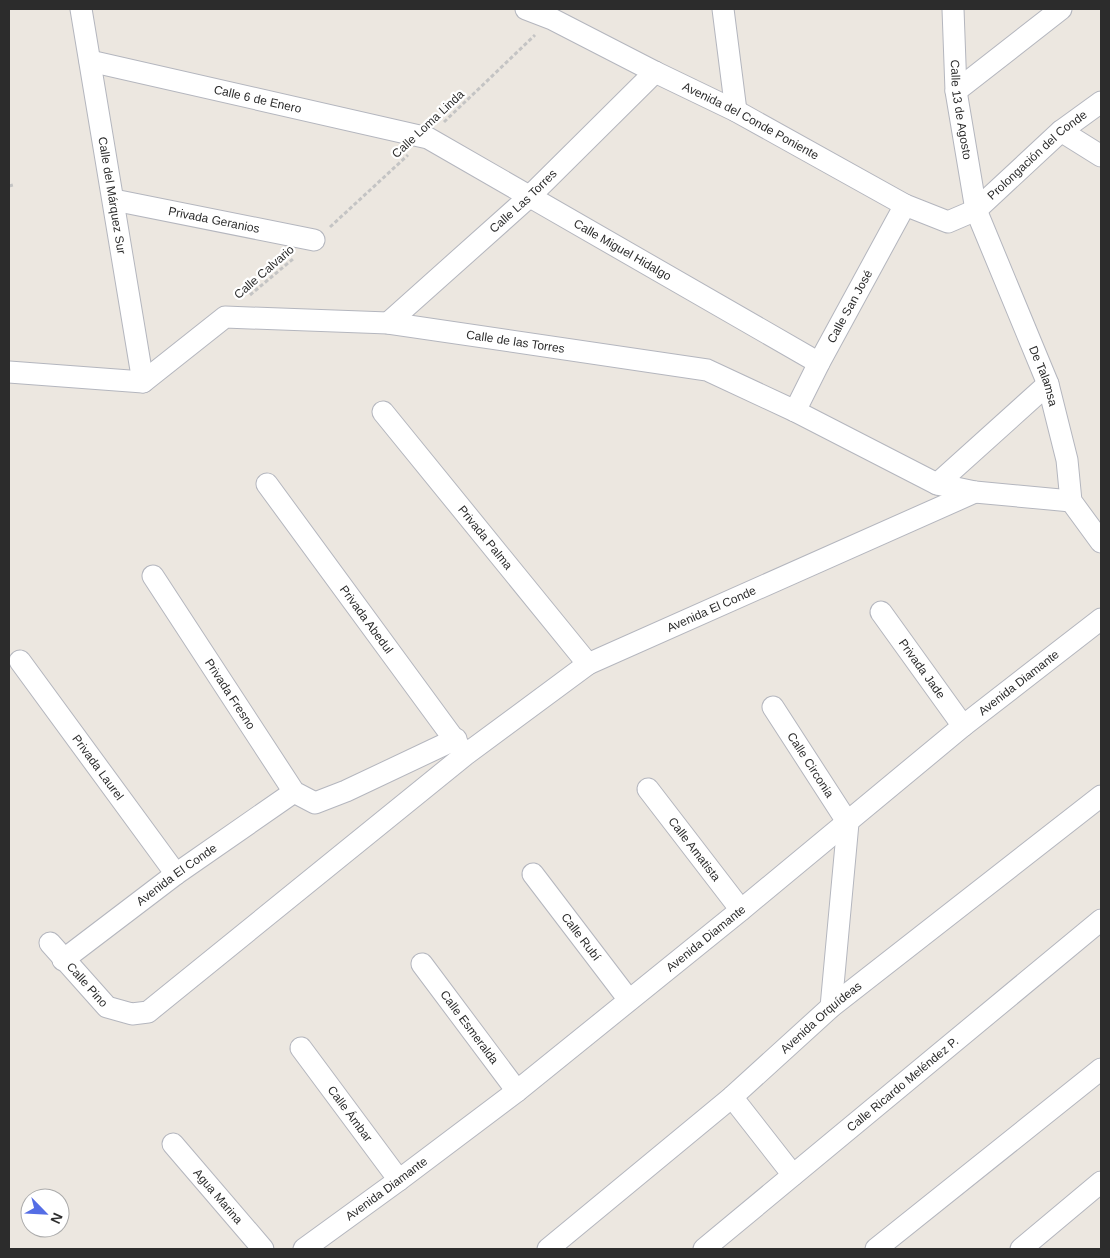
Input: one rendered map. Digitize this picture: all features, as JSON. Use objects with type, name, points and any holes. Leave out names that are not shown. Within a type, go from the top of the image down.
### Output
[{"type":"street","name":"Calle del Márquez Sur","points":[[81,9],[114,200],[142,382]]},
{"type":"street","name":"Avenida del Conde Poniente","points":[[526,9],[552,19],[736,111],[905,204],[948,222],[976,210]]},
{"type":"street","points":[[722,9],[736,111]]},
{"type":"street","name":"Calle 13 de Agosto","points":[[953,9],[956,91],[976,210]]},
{"type":"street","points":[[956,91],[1061,9]]},
{"type":"street","name":"Calle 6 de Enero","points":[[90,61],[428,138]]},
{"type":"street","name":"Calle Las Torres","points":[[388,323],[529,197],[655,72]]},
{"type":"street","name":"Prolongación del Conde","points":[[976,210],[1061,131],[1101,102]]},
{"type":"street","points":[[1061,131],[1101,156]]},
{"type":"street","name":"Calle Miguel Hidalgo","points":[[428,138],[819,363]]},
{"type":"street","name":"Privada Geranios","points":[[114,200],[314,240]]},
{"type":"street","name":"Calle San José","points":[[795,411],[905,204]]},
{"type":"street","name":"De Talamsa","points":[[976,210],[1048,384],[1068,460],[1071,501]]},
{"type":"street","points":[[9,372],[142,382],[225,317]]},
{"type":"street","name":"Calle de las Torres","points":[[225,317],[388,323],[707,370],[795,411],[936,484],[975,492],[1071,501]]},
{"type":"street","points":[[936,484],[1048,384]]},
{"type":"street","name":"Privada Palma","points":[[384,412],[588,664]]},
{"type":"street","name":"Privada Abedul","points":[[267,484],[460,747]]},
{"type":"street","name":"Avenida El Conde","points":[[315,803],[460,747],[588,664],[975,492]]},
{"type":"street","points":[[1071,501],[1101,542]]},
{"type":"street","name":"Privada Fresno","points":[[153,576],[294,792],[315,803]]},
{"type":"street","name":"Privada Jade","points":[[881,612],[963,726]]},
{"type":"street","name":"Avenida Diamante","points":[[304,1249],[516,1091],[741,910],[963,726],[1101,619]]},
{"type":"street","name":"Privada Laurel","points":[[20,661],[176,874]]},
{"type":"street","name":"Calle Circonia","points":[[772,706],[848,822]]},
{"type":"street","name":"Calle Pino","points":[[50,943],[63,960],[107,1007],[132,1014],[148,1012],[460,747]]},
{"type":"street","name":"Calle Amatista","points":[[648,789],[741,910]]},
{"type":"street","name":"Avenida El Conde","points":[[63,960],[176,874],[294,792]]},
{"type":"street","name":"Avenida Orquídeas","points":[[548,1249],[732,1097],[832,1007],[1101,796]]},
{"type":"street","points":[[832,1007],[848,822]]},
{"type":"street","name":"Calle Rubí","points":[[533,874],[629,1000]]},
{"type":"street","name":"Calle Ricardo Meléndez P.","points":[[704,1249],[1101,920]]},
{"type":"street","name":"Calle Esmeralda","points":[[422,964],[516,1091]]},
{"type":"street","name":"Calle Ámbar","points":[[300,1048],[399,1180]]},
{"type":"street","points":[[876,1249],[1101,1069]]},
{"type":"street","points":[[732,1097],[793,1175]]},
{"type":"street","name":"Agua Marina","points":[[173,1144],[263,1249]]},
{"type":"street","points":[[1021,1249],[1101,1182]]},
{"type":"path","name":"Calle Loma Linda","points":[[314,240],[428,138],[552,19]]},
{"type":"path","name":"Calle Calvario","points":[[225,317],[314,240]]}]
